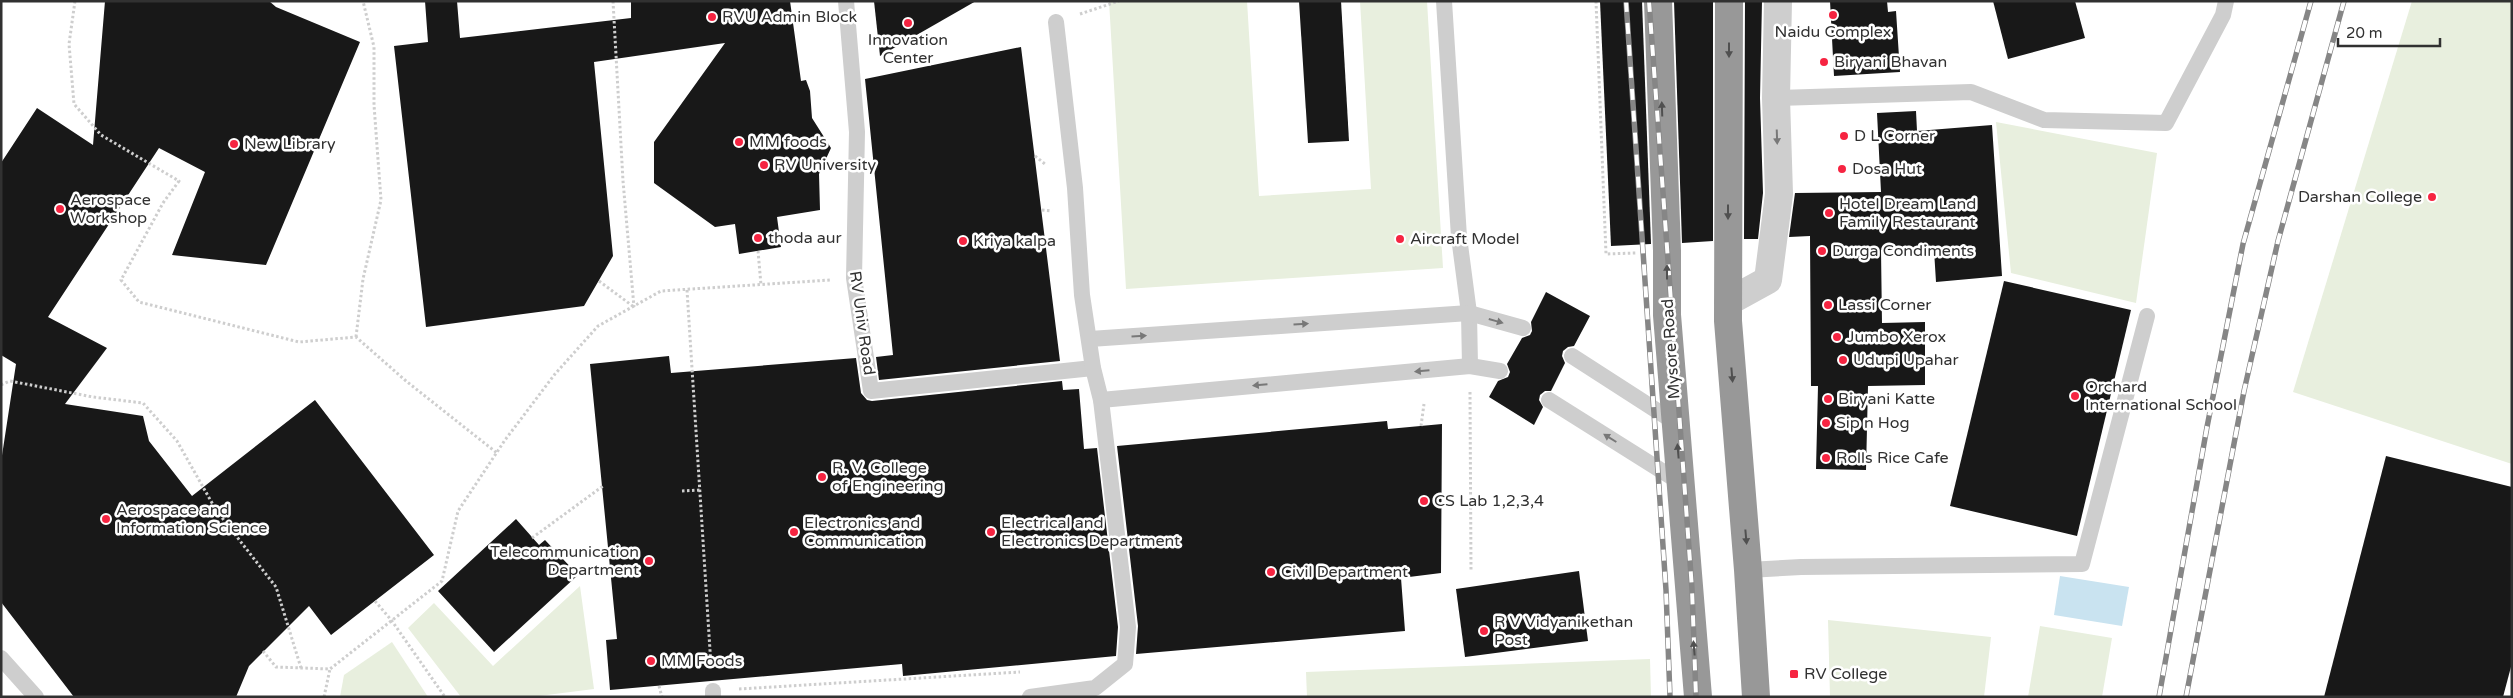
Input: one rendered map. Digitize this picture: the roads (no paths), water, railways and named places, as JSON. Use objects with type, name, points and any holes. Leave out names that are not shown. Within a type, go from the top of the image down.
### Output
[{"type":"highway","name":"Mysore Road","points":[[1658,1],[1667,252],[1666,315],[1698,697]]},
{"type":"highway","points":[[1729,1],[1728,321],[1756,697]]},
{"type":"street","points":[[1728,302],[1768,280],[1779,194],[1776,98],[1778,1]]},
{"type":"lane","name":"RV Univ Road","points":[[846,1],[857,132],[854,278],[871,391],[1093,368]]},
{"type":"lane","points":[[1444,1],[1459,237],[1469,313],[1470,366]]},
{"type":"lane","points":[[1776,98],[1971,92],[2044,120],[2166,123],[2223,14],[2226,1]]},
{"type":"lane","points":[[1030,697],[1074,694],[1095,688],[1110,678],[1125,664],[1128,648],[1128,627],[1101,400],[1093,368],[1082,295],[1075,188],[1056,22]]},
{"type":"lane","points":[[1090,339],[1469,313],[1523,328]]},
{"type":"lane","points":[[1748,570],[1801,567],[2082,564],[2147,316]]},
{"type":"lane","points":[[1572,356],[1676,423]]},
{"type":"lane","points":[[1101,400],[1470,366],[1500,371]]},
{"type":"lane","points":[[1550,400],[1681,483]]},
{"type":"lane","points":[[1,658],[36,697]]},
{"type":"water","points":[[2060,576],[2129,587],[2122,626],[2054,615]]},
{"type":"railway","points":[[1626,1],[1666,590],[1670,697]]},
{"type":"railway","points":[[1649,1],[1692,589],[1696,697]]},
{"type":"railway","points":[[2159,697],[2207,427],[2243,244],[2311,1]]},
{"type":"railway","points":[[2186,697],[2244,391],[2278,241],[2344,1]]},
{"type":"place","name":"Naidu Complex","points":[[1833,15]]},
{"type":"place","name":"RVU Admin Block","points":[[712,17]]},
{"type":"place","name":"Innovation Center","points":[[908,23]]},
{"type":"place","name":"Biryani Bhavan","points":[[1824,62]]},
{"type":"place","name":"D L Corner","points":[[1844,136]]},
{"type":"place","name":"MM foods","points":[[739,142]]},
{"type":"place","name":"New Library","points":[[234,144]]},
{"type":"place","name":"RV University","points":[[764,165]]},
{"type":"place","name":"Dosa Hut","points":[[1842,169]]},
{"type":"place","name":"Darshan College","points":[[2432,197]]},
{"type":"place","name":"Aerospace Workshop","points":[[60,209]]},
{"type":"place","name":"Hotel Dream Land Family Restaurant","points":[[1829,213]]},
{"type":"place","name":"thoda aur","points":[[758,238]]},
{"type":"place","name":"Aircraft Model","points":[[1400,239]]},
{"type":"place","name":"Kriya kalpa","points":[[963,241]]},
{"type":"place","name":"Durga Condiments","points":[[1822,251]]},
{"type":"place","name":"Lassi Corner","points":[[1828,305]]},
{"type":"place","name":"Jumbo Xerox","points":[[1837,337]]},
{"type":"place","name":"Udupi Upahar","points":[[1843,360]]},
{"type":"place","name":"Orchard International School","points":[[2075,396]]},
{"type":"place","name":"Biryani Katte","points":[[1828,399]]},
{"type":"place","name":"Sip n Hog","points":[[1826,423]]},
{"type":"place","name":"Rolls Rice Cafe","points":[[1826,458]]},
{"type":"place","name":"R. V. College of Engineering","points":[[822,477]]},
{"type":"place","name":"CS Lab 1,2,3,4","points":[[1424,501]]},
{"type":"place","name":"Aerospace and Information Science","points":[[106,519]]},
{"type":"place","name":"Electronics and Communication","points":[[794,532]]},
{"type":"place","name":"Electrical and Electronics Department","points":[[991,532]]},
{"type":"place","name":"Telecommunication Department","points":[[649,561]]},
{"type":"place","name":"Civil Department","points":[[1271,572]]},
{"type":"place","name":"R V Vidyanikethan Post","points":[[1484,631]]},
{"type":"place","name":"MM Foods","points":[[651,661]]},
{"type":"place","name":"RV College","points":[[1794,674]]}]
